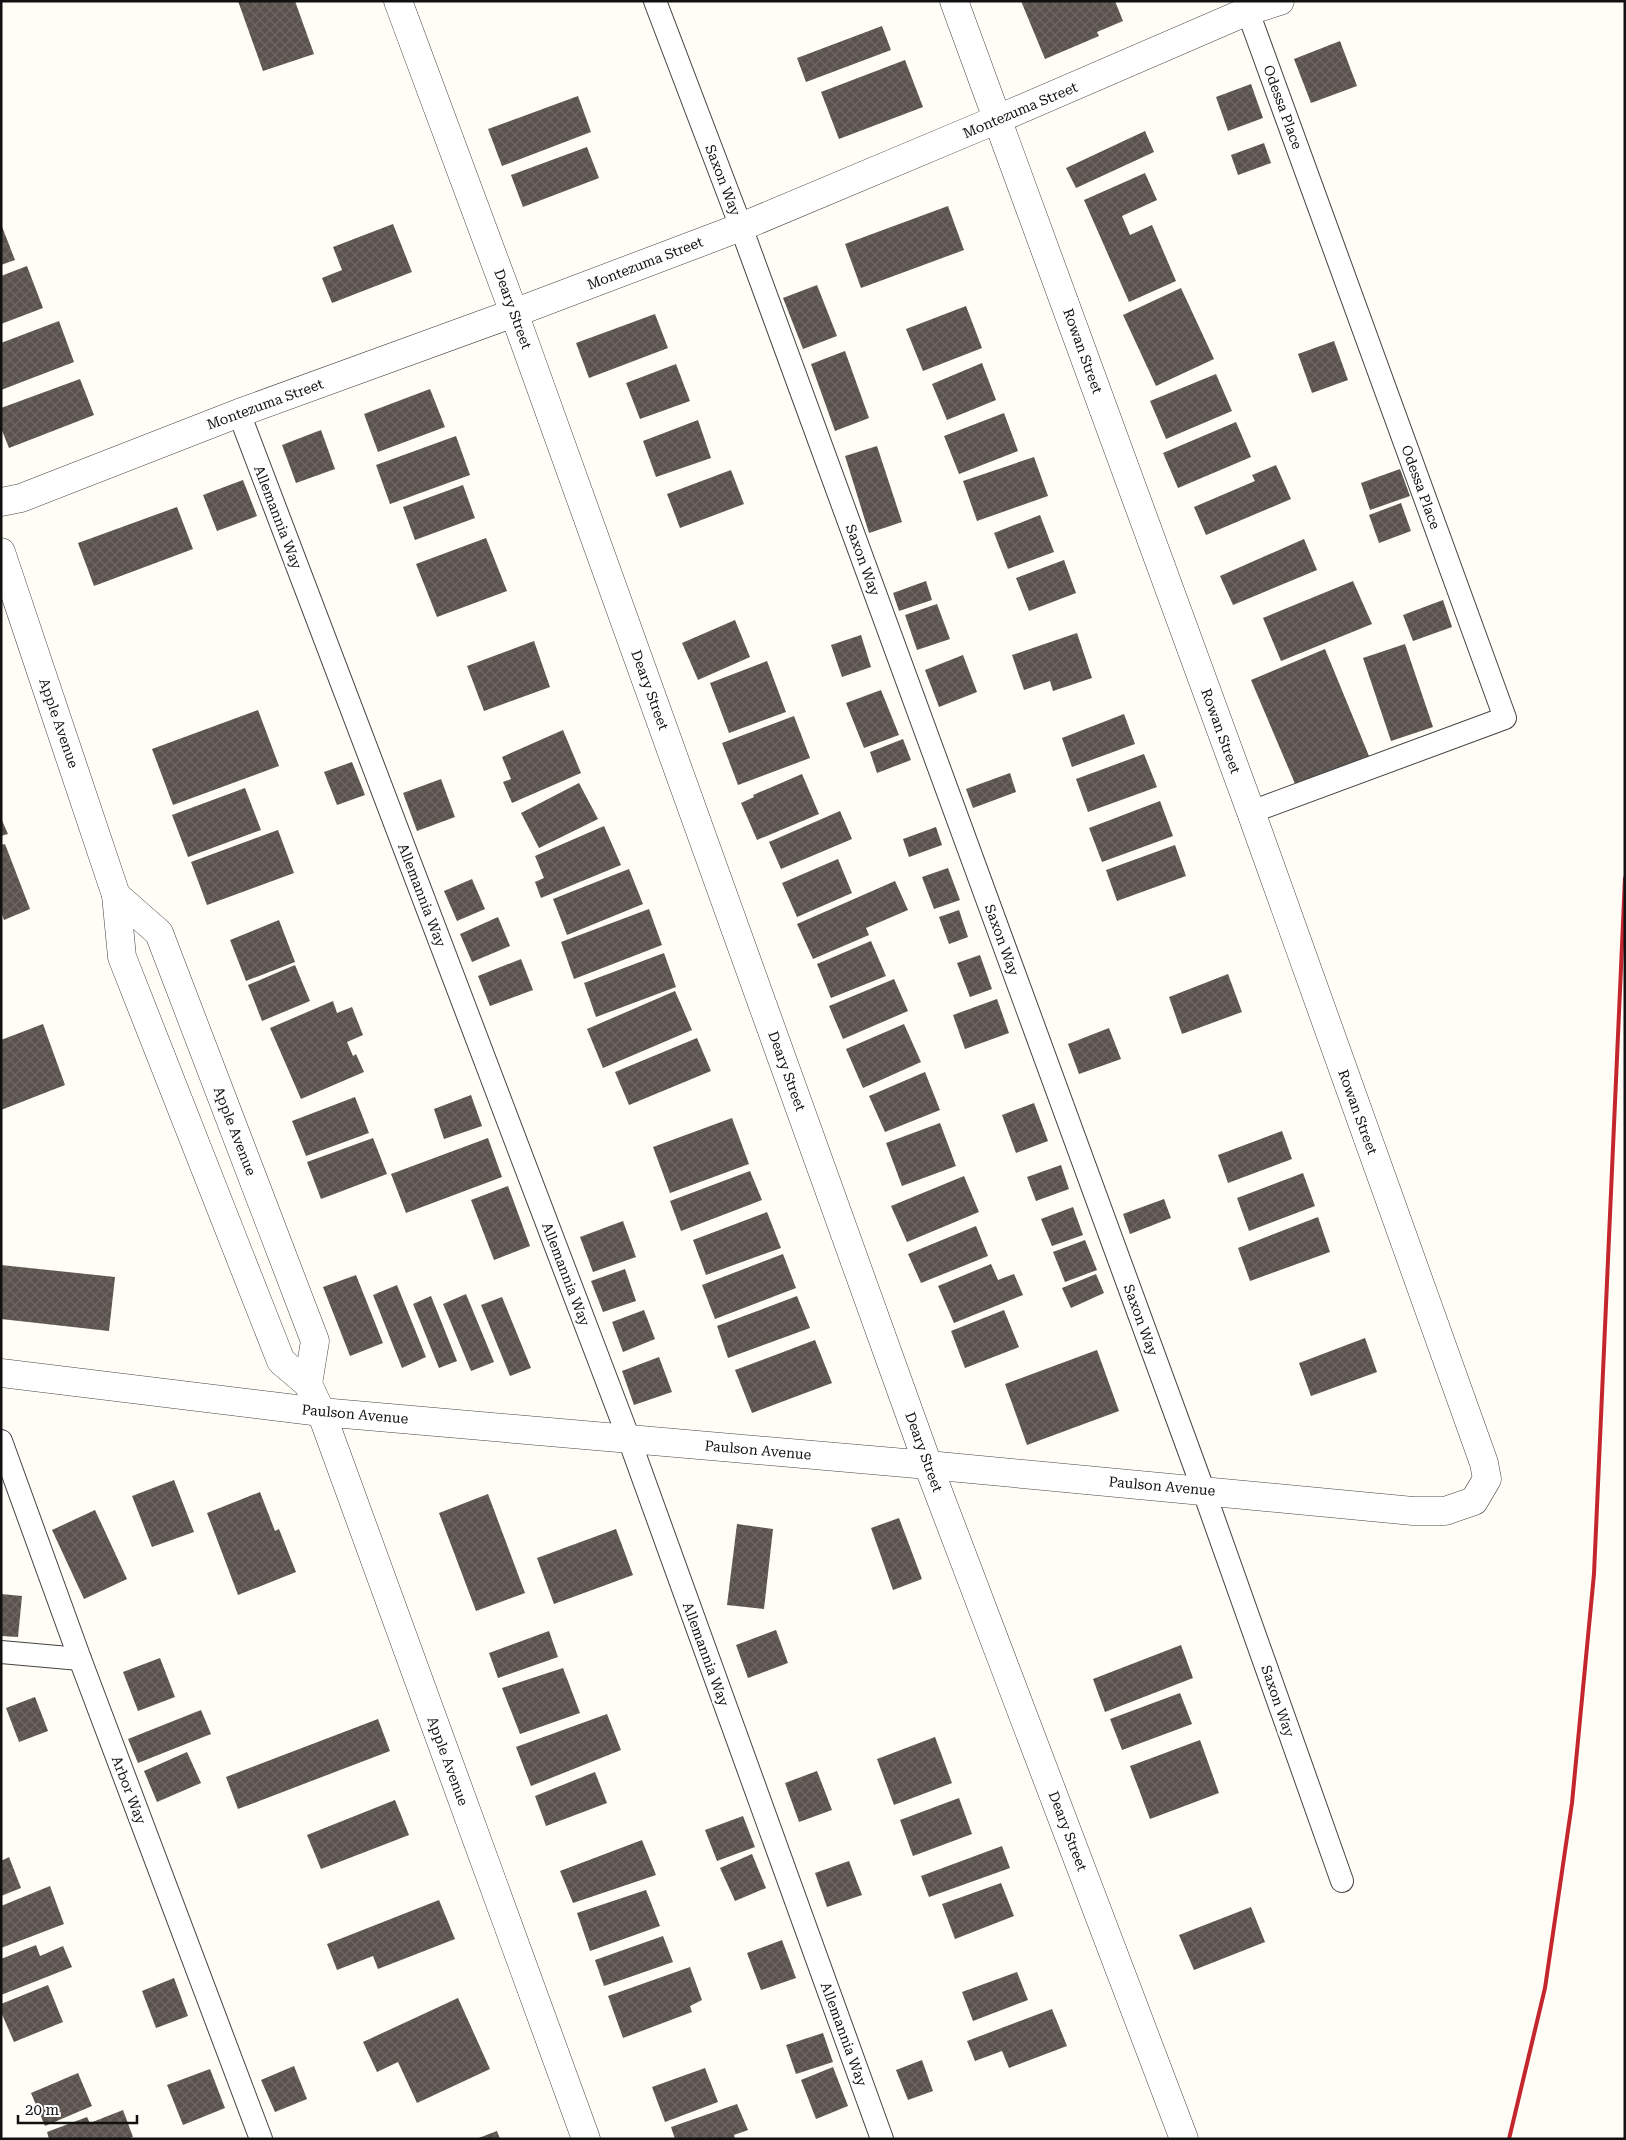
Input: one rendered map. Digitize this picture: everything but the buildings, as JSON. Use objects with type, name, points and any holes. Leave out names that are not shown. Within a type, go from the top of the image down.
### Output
[{"type":"street","name":"Deary Street","points":[[398,1],[514,313],[928,1465],[1184,2139]]},
{"type":"street","name":"Rowan Street","points":[[954,1],[1251,812],[1484,1463]]},
{"type":"street","name":"Montezuma Street","points":[[1,502],[21,498],[239,413],[514,313],[741,227],[998,119],[1246,6],[1280,1]]},
{"type":"street","name":"Apple Avenue","points":[[1,552],[116,895],[122,957],[281,1361],[308,1384],[321,1412],[586,2139]]},
{"type":"street","name":"Apple Avenue","points":[[116,895],[160,933],[315,1341],[308,1384]]},
{"type":"street","name":"Paulson Avenue","points":[[1,1373],[321,1412],[1203,1489],[1413,1511],[1445,1511],[1474,1501],[1487,1479],[1484,1463]]},
{"type":"lane","name":"Saxon Way","points":[[655,1],[741,227],[1203,1489],[1342,1882]]},
{"type":"lane","name":"Odessa Place","points":[[1246,6],[1505,718],[1251,812]]},
{"type":"lane","name":"Allemannia Way","points":[[239,413],[629,1439],[882,2139]]},
{"type":"lane","name":"Arbor Way","points":[[1,1441],[80,1658],[261,2139]]},
{"type":"lane","points":[[1,1652],[80,1658]]},
{"type":"railway","points":[[1509,2139],[1545,1988],[1572,1803],[1594,1574],[1625,878]]}]
